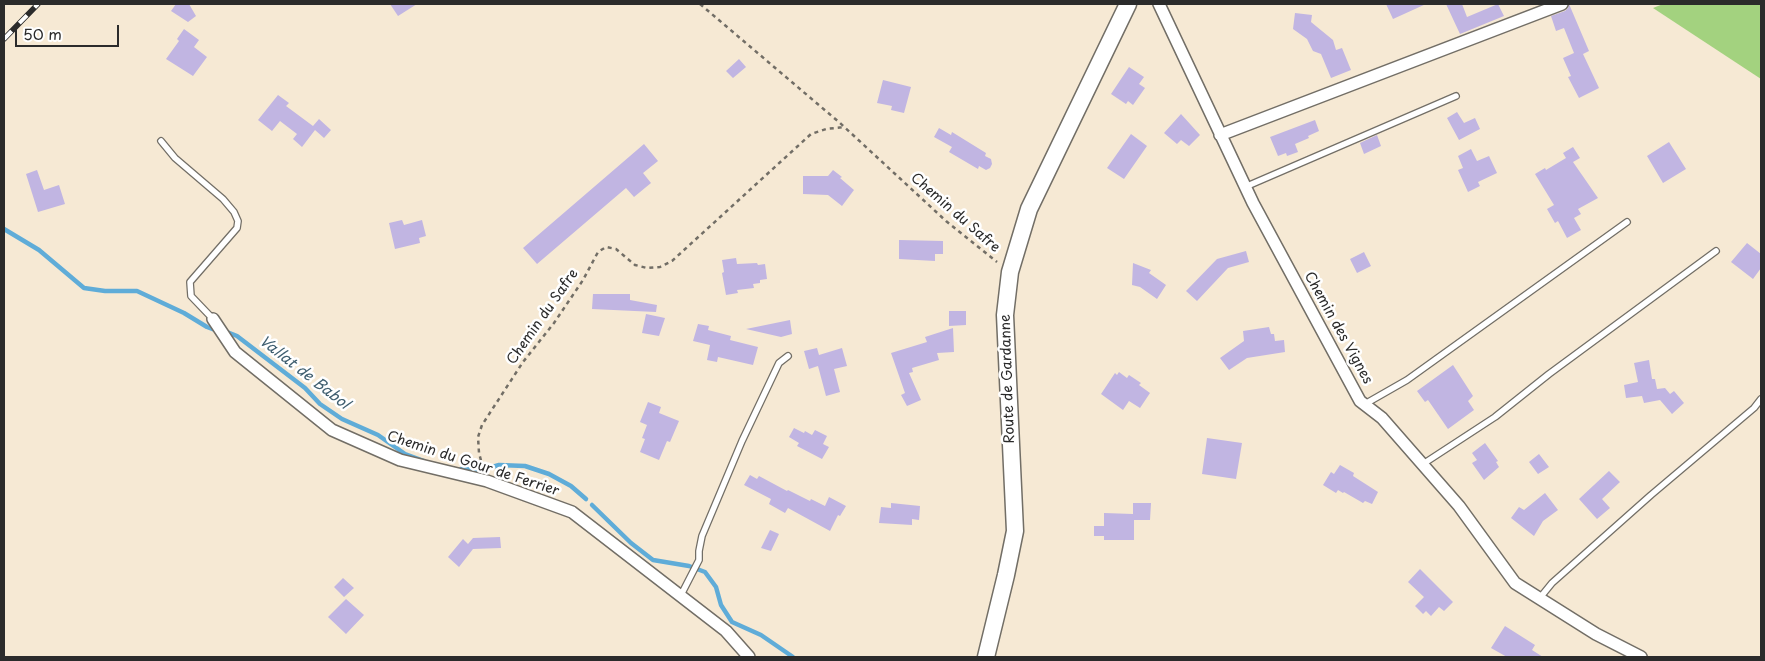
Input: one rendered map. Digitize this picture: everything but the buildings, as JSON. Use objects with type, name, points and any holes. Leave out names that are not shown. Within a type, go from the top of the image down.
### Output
[{"type":"street","name":"Route de Gardanne","points":[[986,657],[1015,531],[1005,315],[1010,272],[1029,209],[1128,4]]},
{"type":"street","name":"Chemin des Vignes","points":[[1159,4],[1245,188],[1360,400],[1382,418],[1459,506],[1515,583],[1596,634],[1641,657]]},
{"type":"street","points":[[1220,135],[1562,4]]},
{"type":"street","name":"Chemin du Gour de Ferrier","points":[[213,319],[235,352],[332,430],[400,460],[487,481],[572,512],[726,631],[749,657]]},
{"type":"lane","points":[[1245,188],[1456,96]]},
{"type":"lane","points":[[161,141],[175,158],[223,199],[234,212],[238,221],[237,228],[190,282],[191,296],[213,319]]},
{"type":"lane","points":[[1364,404],[1407,380],[1627,222]]},
{"type":"lane","points":[[1422,464],[1495,417],[1549,374],[1716,250]]},
{"type":"lane","points":[[681,595],[699,560],[702,536],[742,442],[779,362],[788,356]]},
{"type":"lane","points":[[1539,599],[1552,583],[1651,495],[1754,408],[1761,399]]},
{"type":"path","name":"Chemin du Safre","points":[[700,4],[844,127],[946,221],[1010,272]]},
{"type":"path","name":"Chemin du Safre","points":[[487,481],[479,453],[478,437],[482,425],[524,362],[554,324],[583,280],[598,252],[606,247],[616,249],[636,265],[647,268],[660,267],[672,261],[811,134],[826,129],[844,127]]},
{"type":"green space","points":[[1663,4],[1761,4],[1761,79],[1653,8]]},
{"type":"waterway","name":"Vallat de Babol","points":[[4,229],[39,250],[84,288],[105,291],[137,291],[215,330]]},
{"type":"waterway","name":"Vallat de Babol","points":[[227,332],[237,336],[305,388],[320,404],[342,419],[378,435],[405,454],[424,461]]},
{"type":"waterway","name":"Vallat de Babol","points":[[489,468],[499,465],[525,466],[549,474],[571,486],[586,499]]},
{"type":"waterway","name":"Vallat de Babol","points":[[461,469],[479,470]]},
{"type":"waterway","name":"Vallat de Babol","points":[[592,505],[631,543],[653,560],[689,566],[705,572],[716,587],[721,605],[732,622],[761,635],[793,657]]},
{"type":"railway","points":[[4,39],[38,4]]}]
